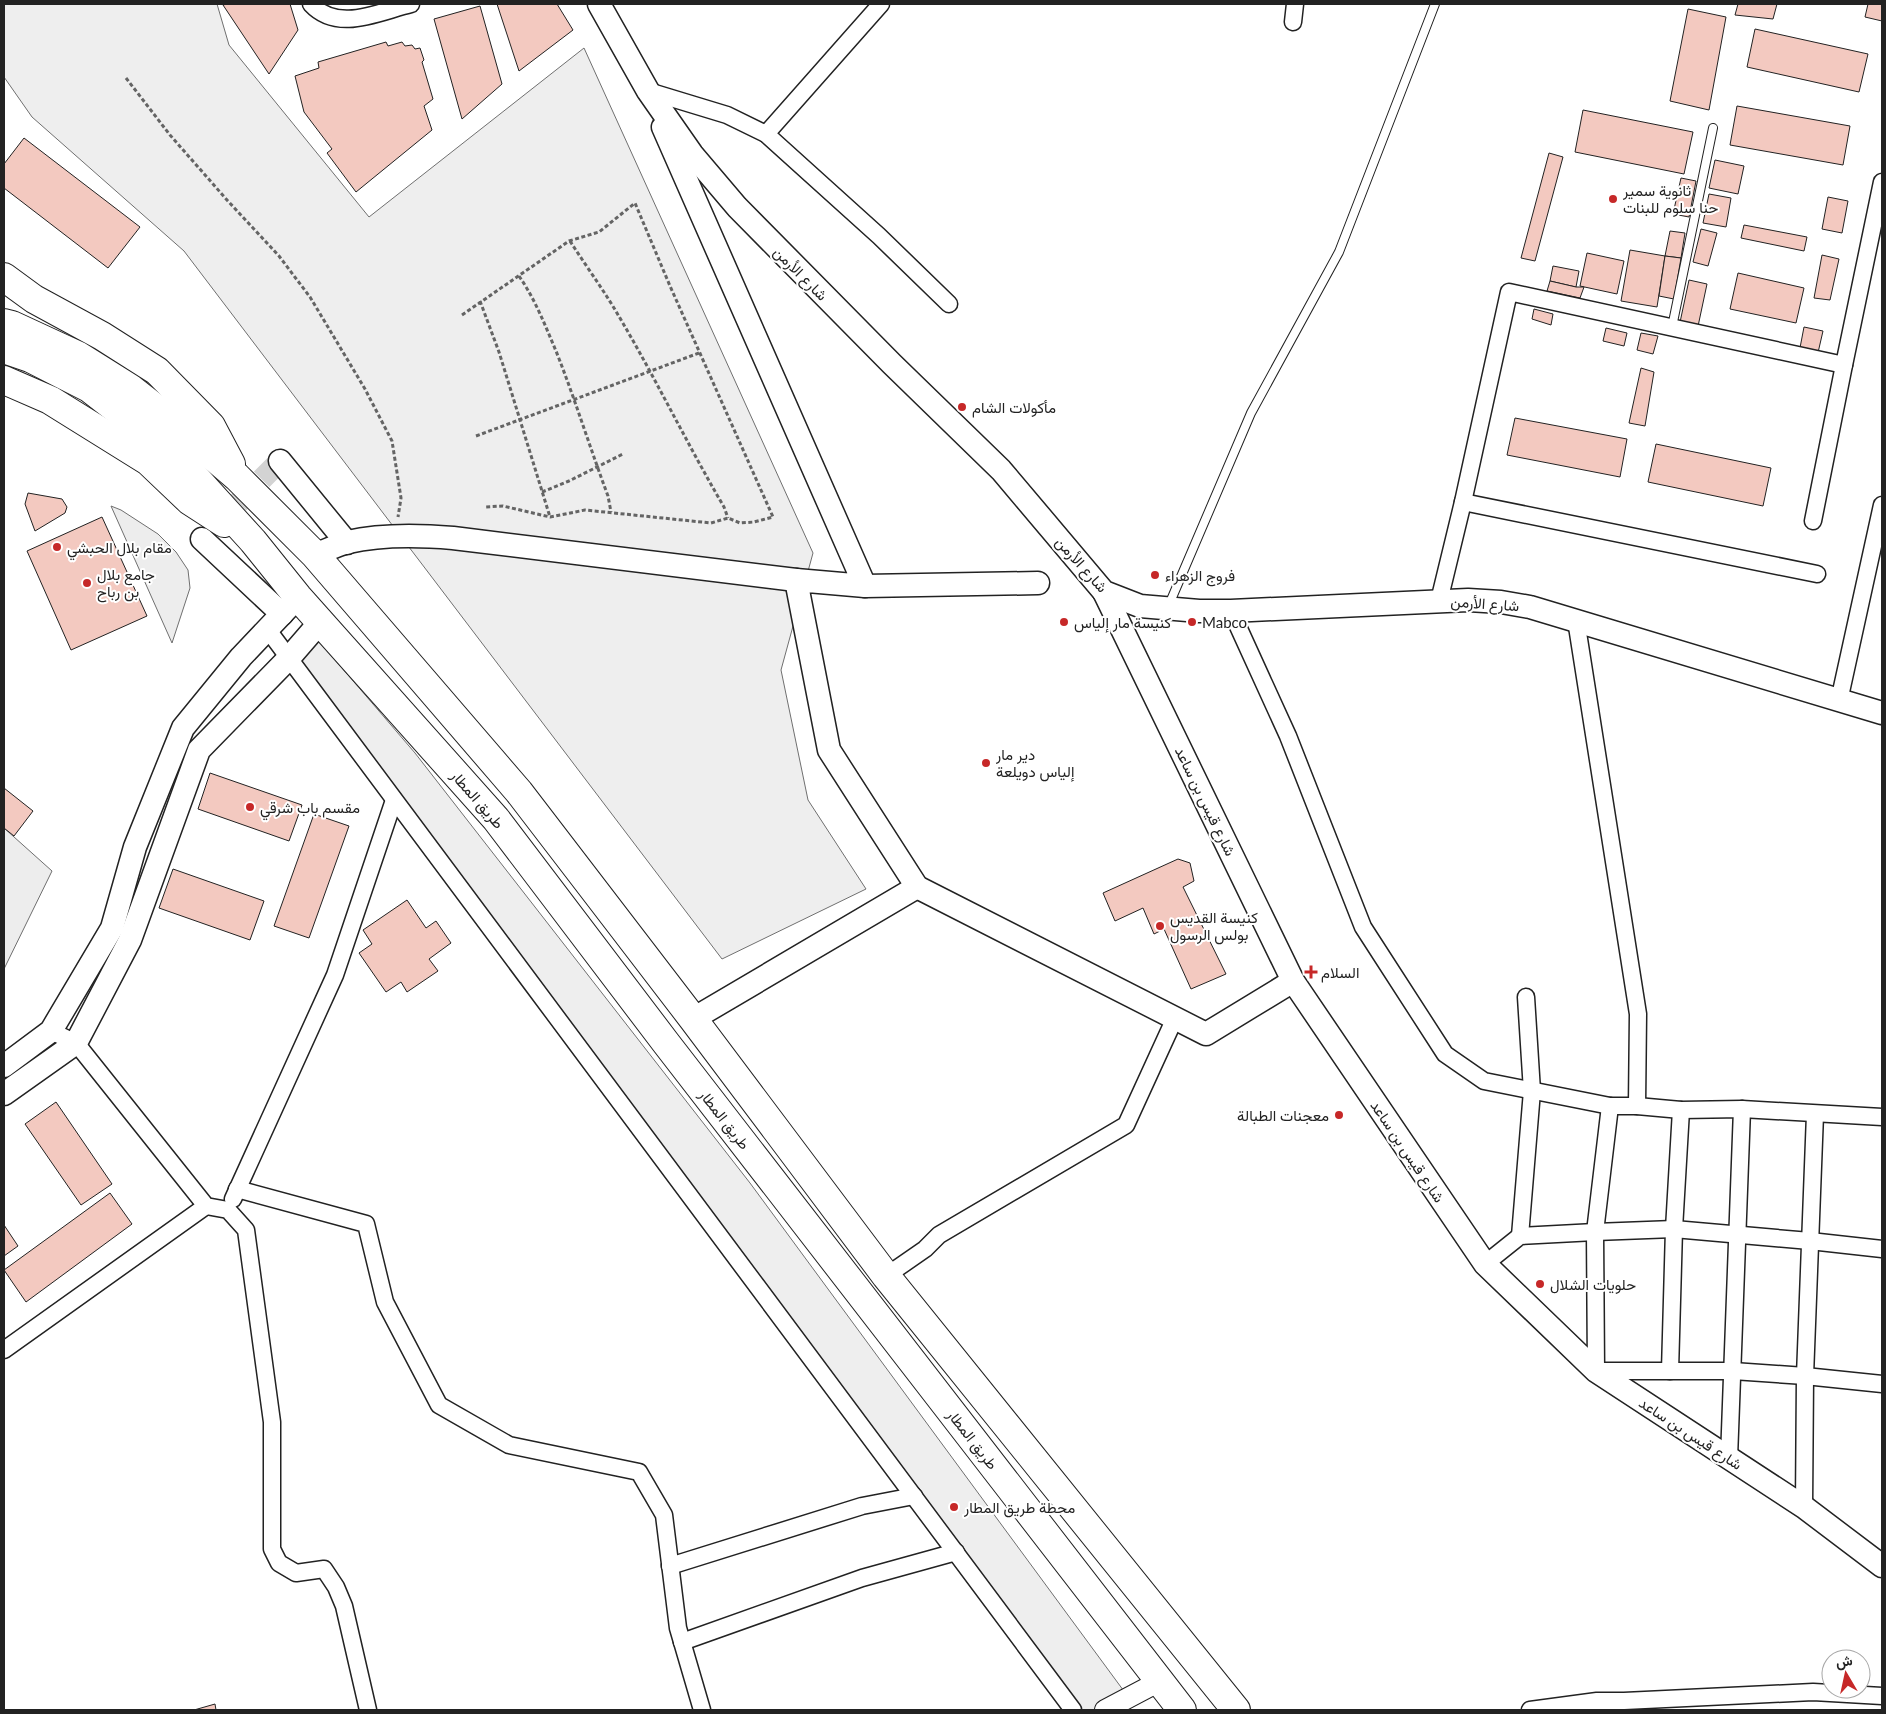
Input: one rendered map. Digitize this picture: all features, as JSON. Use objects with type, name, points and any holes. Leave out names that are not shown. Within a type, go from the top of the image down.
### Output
[{"type":"highway","points":[[4,277],[34,299],[102,336],[157,371],[211,426],[237,477]]},
{"type":"highway","points":[[4,323],[79,356],[130,388],[237,477],[315,555],[519,792],[886,1276],[1236,1710]]},
{"type":"highway","name":"طريق المطار","points":[[4,349],[30,358],[89,388],[174,454],[253,541],[283,613],[321,622],[496,818],[672,1051],[1182,1710]]},
{"type":"highway","points":[[4,380],[50,400],[148,461],[190,501],[253,541]]},
{"type":"main road","name":"شارع الأرمن","points":[[600,4],[648,91],[692,154],[737,207],[892,364],[1001,470],[1104,592],[1140,606],[1231,611],[1439,601],[1500,602],[1530,607],[1576,620],[1840,702],[1882,713]]},
{"type":"main road","points":[[648,91],[678,165],[707,226],[865,586]]},
{"type":"main road","points":[[707,226],[711,217],[718,211],[727,207],[737,207]]},
{"type":"main road","points":[[280,461],[347,543]]},
{"type":"main road","points":[[315,555],[347,543],[395,536],[453,538],[796,580],[865,586],[1038,583]]},
{"type":"main road","points":[[4,1066],[51,1031],[112,928],[136,847],[183,728],[241,657],[283,613],[202,539]]},
{"type":"main road","points":[[796,580],[829,750],[917,887],[1206,1034],[1293,981]]},
{"type":"main road","name":"شارع قيس بن ساعد","points":[[1104,592],[1293,981],[1485,1264],[1596,1371],[1804,1507],[1882,1566]]},
{"type":"main road","points":[[4,1094],[76,1043],[130,940],[199,750],[289,658],[321,622]]},
{"type":"main road","points":[[692,1018],[917,887]]},
{"type":"street","points":[[311,4],[317,11],[329,17],[342,20],[379,8],[411,4]]},
{"type":"street","points":[[766,134],[881,4]]},
{"type":"street","points":[[1293,22],[1295,4]]},
{"type":"street","points":[[648,91],[727,116],[766,134],[879,236],[949,304]]},
{"type":"street","points":[[1813,521],[1882,182]]},
{"type":"street","points":[[1439,601],[1463,502],[1509,292],[1844,364]]},
{"type":"street","points":[[1463,502],[1818,574]]},
{"type":"street","points":[[1840,702],[1882,505]]},
{"type":"street","points":[[1231,611],[1288,736],[1363,927],[1445,1054],[1484,1081],[1610,1106],[1882,1117]]},
{"type":"street","points":[[283,613],[289,658],[1073,1710]]},
{"type":"street","points":[[1576,620],[1638,1014],[1637,1106]]},
{"type":"street","points":[[228,1210],[335,975],[394,800]]},
{"type":"street","points":[[1520,1236],[1532,1091],[1526,998]]},
{"type":"street","points":[[886,1276],[924,1249],[939,1235],[1126,1125],[1175,1018]]},
{"type":"street","points":[[51,1031],[76,1043],[206,1206],[228,1210],[246,1230],[272,1422],[272,1549],[279,1563],[296,1573],[324,1569],[336,1587],[344,1606],[368,1710]]},
{"type":"street","points":[[1610,1106],[1595,1232],[1596,1371],[1733,1372],[1805,1376],[1882,1384]]},
{"type":"street","points":[[1670,1371],[1674,1229],[1681,1110]]},
{"type":"street","points":[[1729,1458],[1742,1110]]},
{"type":"street","points":[[1804,1507],[1805,1376],[1816,1114]]},
{"type":"street","points":[[237,1189],[366,1224],[385,1302],[439,1405],[509,1445],[639,1472],[664,1515],[678,1628],[702,1710]]},
{"type":"street","points":[[4,1350],[206,1206]]},
{"type":"street","points":[[1485,1264],[1520,1236],[1595,1232],[1674,1229],[1882,1248]]},
{"type":"street","points":[[670,1566],[862,1506],[914,1496]]},
{"type":"street","points":[[682,1642],[862,1578],[956,1552]]},
{"type":"street","points":[[1105,1710],[1160,1681]]},
{"type":"street","points":[[1530,1710],[1813,1692],[1882,1696]]},
{"type":"lane","points":[[1168,609],[1251,413],[1339,252],[1435,4]]},
{"type":"lane","points":[[1672,328],[1713,128]]},
{"type":"path","points":[[126,78],[170,135],[284,263],[310,297],[366,389],[392,442],[400,498],[395,536]]},
{"type":"path","points":[[462,315],[569,241],[599,232],[635,203],[699,353],[724,404],[773,518],[740,523],[728,518],[711,523],[585,510],[550,517],[503,506],[485,507]]},
{"type":"path","points":[[569,241],[613,307],[650,371],[679,428],[724,507],[728,518]]},
{"type":"path","points":[[518,276],[527,288],[544,322],[575,399],[612,512]]},
{"type":"path","points":[[480,302],[499,352],[550,517]]},
{"type":"path","points":[[476,436],[699,353]]},
{"type":"path","points":[[542,492],[623,454]]},
{"type":"shaded area","points":[[4,4],[217,4],[229,45],[369,217],[584,48],[813,553],[781,670],[808,800],[866,889],[722,959],[184,251],[32,117],[4,77]]},
{"type":"shaded area","points":[[111,506],[121,510],[158,534],[176,552],[188,570],[190,588],[172,643]]},
{"type":"shaded area","points":[[312,633],[415,753],[750,1183],[1129,1698],[1105,1710],[1073,1710],[289,658]]},
{"type":"shaded area","points":[[4,828],[52,871],[4,969]]},
{"type":"building","points":[[290,4],[298,30],[269,74],[223,5]]},
{"type":"building","points":[[497,4],[557,4],[573,30],[519,71]]},
{"type":"building","points":[[1738,4],[1777,4],[1773,19],[1735,15]]},
{"type":"building","points":[[1868,4],[1882,4],[1882,21],[1865,17]]},
{"type":"building","points":[[480,6],[502,84],[462,119],[434,19]]},
{"type":"building","points":[[1688,9],[1726,17],[1709,110],[1670,101]]},
{"type":"building","points":[[1755,29],[1868,54],[1859,92],[1747,67]]},
{"type":"building","points":[[386,42],[388,46],[402,42],[405,46],[412,45],[415,49],[420,48],[424,60],[422,62],[433,99],[424,106],[432,130],[356,192],[327,153],[332,149],[304,112],[295,76],[319,68],[318,62]]},
{"type":"building","points":[[1737,106],[1850,126],[1843,165],[1730,145]]},
{"type":"building","points":[[1583,110],[1693,132],[1684,174],[1575,152]]},
{"type":"building","points":[[24,138],[140,227],[108,268],[4,188],[4,164]]},
{"type":"building","points":[[1549,153],[1563,157],[1535,261],[1521,258]]},
{"type":"building","points":[[1715,160],[1744,166],[1738,194],[1709,188]]},
{"type":"building","points":[[1681,178],[1696,181],[1689,217],[1673,214]]},
{"type":"building","points":[[1709,194],[1731,198],[1726,227],[1703,223]]},
{"type":"building","points":[[1828,197],[1848,201],[1842,233],[1822,229]]},
{"type":"building","points":[[1744,225],[1807,237],[1804,251],[1741,238]]},
{"type":"building","points":[[1701,229],[1717,233],[1708,266],[1693,262]]},
{"type":"building","points":[[1670,231],[1685,233],[1681,258],[1665,256]]},
{"type":"building","points":[[1630,250],[1665,256],[1657,307],[1621,301]]},
{"type":"building","points":[[1587,253],[1624,261],[1617,294],[1580,286]]},
{"type":"building","points":[[1822,255],[1839,259],[1830,300],[1814,298]]},
{"type":"building","points":[[1665,256],[1681,258],[1674,299],[1659,296]]},
{"type":"building","points":[[1553,266],[1579,271],[1576,287],[1550,281]]},
{"type":"building","points":[[1738,273],[1804,288],[1796,323],[1730,309]]},
{"type":"building","points":[[1689,280],[1707,284],[1697,331],[1679,327]]},
{"type":"building","points":[[1550,281],[1584,287],[1580,298],[1547,291]]},
{"type":"building","points":[[1534,309],[1553,314],[1551,325],[1532,319]]},
{"type":"building","points":[[1804,327],[1823,331],[1817,357],[1799,353]]},
{"type":"building","points":[[1606,328],[1627,333],[1624,346],[1603,341]]},
{"type":"building","points":[[1641,333],[1658,336],[1653,354],[1637,350]]},
{"type":"building","points":[[1641,368],[1654,372],[1645,426],[1629,423]]},
{"type":"building","points":[[1515,418],[1627,439],[1620,477],[1507,455]]},
{"type":"building","points":[[1656,444],[1771,468],[1763,506],[1648,482]]},
{"type":"building","points":[[28,493],[62,499],[67,507],[65,513],[35,531],[25,504]]},
{"type":"building","name":"جامع بلال بن رباح","points":[[102,517],[147,616],[71,650],[27,551]]},
{"type":"building","name":"مقسم باب شرقي","points":[[210,773],[302,805],[289,841],[198,809]]},
{"type":"building","points":[[4,788],[33,811],[14,836],[4,828]]},
{"type":"building","points":[[314,814],[349,826],[309,938],[274,926]]},
{"type":"building","points":[[1178,859],[1190,863],[1194,881],[1183,887],[1226,974],[1191,989],[1164,929],[1154,934],[1143,908],[1115,921],[1103,893]]},
{"type":"building","points":[[173,869],[264,901],[250,940],[159,908]]},
{"type":"building","points":[[407,900],[426,928],[436,921],[451,943],[429,959],[438,971],[407,992],[401,982],[386,992],[359,953],[372,944],[363,930]]},
{"type":"building","points":[[56,1102],[112,1184],[81,1205],[25,1124]]},
{"type":"building","points":[[110,1193],[132,1224],[26,1302],[4,1270]]},
{"type":"building","points":[[4,1225],[18,1246],[4,1256]]},
{"type":"building","points":[[215,1704],[216,1710],[194,1710]]},
{"type":"tunnel","points":[[215,526],[280,461]]},
{"type":"place","name":"ثانوية سمير حنا سلوم للبنات","points":[[1613,199]]},
{"type":"place","name":"مأكولات الشام","points":[[962,407]]},
{"type":"place","name":"مقام بلال الحبشي","points":[[57,547]]},
{"type":"place","name":"فروج الزهراء","points":[[1155,575]]},
{"type":"place","name":"جامع بلال بن رباح","points":[[87,583]]},
{"type":"place","name":"كنيسة مار إلياس","points":[[1064,622]]},
{"type":"place","name":"Mabco","points":[[1192,622]]},
{"type":"place","name":"دير مار إلياس دويلعة","points":[[986,763]]},
{"type":"place","name":"مقسم باب شرقي","points":[[250,807]]},
{"type":"place","name":"كنيسة القديس بولس الرسول","points":[[1160,926]]},
{"type":"place","name":"السلام","points":[[1311,972]]},
{"type":"place","name":"معجنات الطبالة","points":[[1339,1115]]},
{"type":"place","name":"حلويات الشلال","points":[[1540,1284]]},
{"type":"place","name":"محطة طريق المطار","points":[[954,1507]]}]
